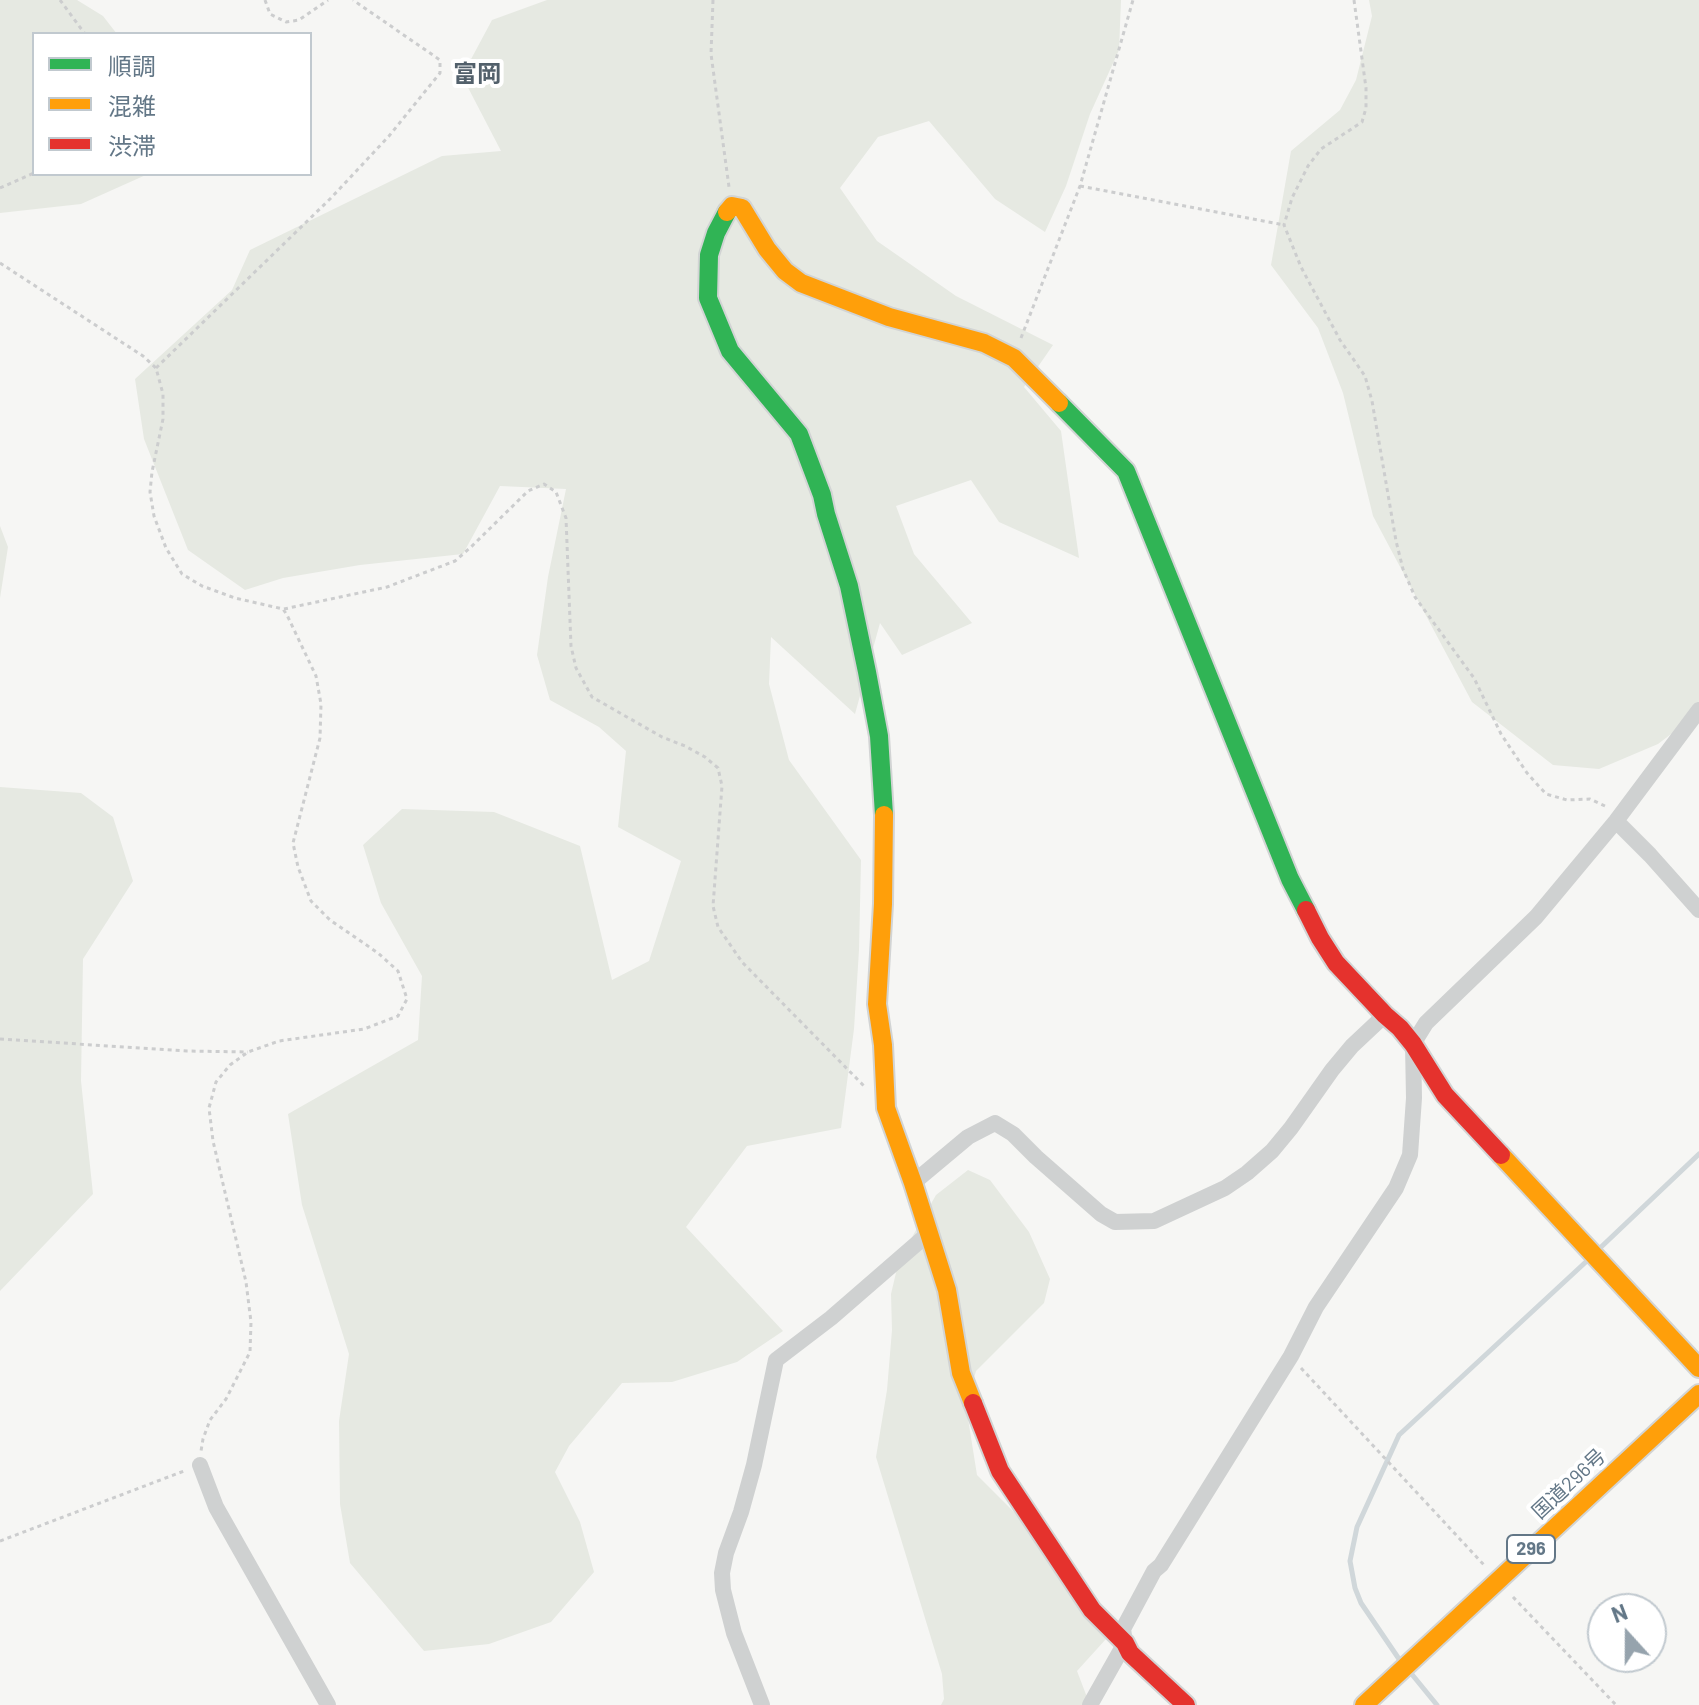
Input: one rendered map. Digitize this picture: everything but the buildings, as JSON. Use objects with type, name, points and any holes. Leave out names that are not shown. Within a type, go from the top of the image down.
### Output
[{"type":"main road","points":[[1186,1705],[1130,1653],[1125,1643],[1092,1610],[1000,1471],[961,1373],[947,1290],[886,1108],[883,1045],[877,1004],[883,904],[884,798],[879,736],[849,586],[822,495],[799,434],[730,351],[708,298],[709,255],[716,233],[732,206],[742,208],[767,249],[785,271],[801,283],[889,317],[984,343],[1014,358],[1126,471],[1290,879],[1320,938],[1336,963],[1413,1044],[1445,1095],[1699,1368]]},
{"type":"main road","name":"国道296号","points":[[1364,1705],[1699,1394]]},
{"type":"street","points":[[1090,1705],[1125,1643],[1123,1629],[1154,1571],[1161,1565],[1291,1356],[1316,1307],[1396,1188],[1410,1155],[1414,1098],[1413,1044],[1426,1023],[1536,917],[1616,821],[1699,710]]},
{"type":"street","points":[[1616,821],[1699,910]]},
{"type":"street","points":[[913,1183],[968,1137],[995,1123],[1013,1134],[1101,1214],[1115,1222],[1154,1221],[1225,1188],[1272,1151],[1342,1058],[1385,1015]]},
{"type":"street","points":[[762,1705],[734,1633],[722,1573],[754,1465],[776,1360],[831,1318],[929,1233]]},
{"type":"street","points":[[200,1465],[216,1507],[328,1705]]},
{"type":"path","points":[[60,0],[84,32]]},
{"type":"path","points":[[265,0],[270,14],[286,22],[299,20],[328,0]]},
{"type":"path","points":[[156,368],[331,198],[389,136],[440,73],[440,60],[353,0]]},
{"type":"path","points":[[713,0],[711,54],[732,206]]},
{"type":"path","points":[[1014,358],[1080,186],[1133,0]]},
{"type":"path","points":[[1354,0],[1366,88],[1362,122],[1321,149],[1308,166],[1292,198],[1284,225],[1301,267],[1340,340],[1365,376],[1396,541],[1415,597],[1474,678],[1501,734],[1527,773],[1546,794],[1567,800],[1590,799],[1605,805],[1616,821]]},
{"type":"path","points":[[0,188],[32,174]]},
{"type":"path","points":[[1080,186],[1284,225]]},
{"type":"path","points":[[0,263],[143,356],[156,368],[163,394],[163,419],[150,492],[154,516],[166,548],[182,574],[202,586],[235,598],[283,609],[387,587],[455,561],[528,491],[544,484],[556,492],[566,518],[571,646],[576,668],[592,697],[662,737],[705,757],[718,768],[722,786],[713,906],[718,927],[742,962],[886,1108]]},
{"type":"path","points":[[0,1541],[200,1465],[203,1439],[210,1420],[226,1399],[250,1352],[251,1322],[246,1282],[213,1141],[209,1108],[216,1082],[230,1065],[248,1052],[279,1041],[364,1029],[398,1016],[407,999],[398,971],[330,920],[311,901],[298,867],[293,843],[320,738],[321,704],[316,676],[283,609]]},
{"type":"path","points":[[0,1039],[248,1052]]},
{"type":"path","points":[[1291,1356],[1483,1564]]},
{"type":"path","points":[[1514,1597],[1616,1705]]},
{"type":"shaded area","points":[[0,0],[77,0],[103,16],[115,32],[32,32],[32,176],[144,176],[81,204],[0,213]]},
{"type":"shaded area","points":[[547,0],[1121,0],[1119,50],[1090,114],[1066,186],[1045,232],[995,199],[929,121],[878,137],[840,188],[877,241],[956,296],[1053,345],[1024,387],[1061,431],[1079,558],[999,522],[971,480],[896,506],[914,554],[972,623],[902,655],[880,623],[855,714],[771,637],[769,684],[789,760],[861,860],[854,1029],[841,1128],[747,1146],[686,1227],[783,1331],[737,1362],[672,1382],[622,1383],[569,1446],[555,1472],[580,1522],[594,1572],[551,1622],[489,1644],[424,1651],[350,1563],[340,1504],[339,1421],[349,1354],[302,1205],[288,1114],[418,1040],[422,976],[381,903],[363,845],[402,809],[494,812],[580,846],[612,980],[649,961],[681,861],[618,827],[626,751],[599,727],[550,700],[537,655],[548,577],[566,489],[500,486],[463,554],[360,565],[283,578],[245,590],[188,550],[144,439],[135,379],[232,290],[250,250],[442,156],[501,151],[462,76],[492,20]]},
{"type":"shaded area","points":[[1369,0],[1699,0],[1699,713],[1658,744],[1599,769],[1553,765],[1472,702],[1373,516],[1343,393],[1318,328],[1271,265],[1291,151],[1340,110],[1356,80],[1372,16]]},
{"type":"shaded area","points":[[0,526],[8,547],[0,598]]},
{"type":"shaded area","points":[[0,787],[81,793],[113,817],[133,881],[83,959],[81,1081],[93,1194],[0,1291]]},
{"type":"shaded area","points":[[968,1170],[990,1180],[1029,1232],[1050,1279],[1044,1303],[976,1371],[966,1406],[977,1475],[1081,1573],[1106,1639],[1077,1671],[1090,1705],[941,1705],[944,1699],[942,1674],[876,1457],[887,1390],[892,1330],[891,1294],[899,1260],[936,1195]]},
{"type":"waterway","points":[[1599,1249],[1699,1154]]},
{"type":"waterway","points":[[1399,1659],[1361,1603],[1350,1561],[1357,1527],[1399,1435],[1589,1259]]},
{"type":"waterway","points":[[1410,1672],[1437,1705]]},
{"type":"traffic: fast","points":[[727,212],[709,255],[708,298],[730,351],[799,434],[822,495],[849,586],[867,672],[879,736],[884,815]]},
{"type":"traffic: fast","points":[[1059,403],[1126,471],[1290,879],[1306,910]]},
{"type":"traffic: slow","points":[[727,212],[732,206],[742,208],[767,249],[785,271],[801,283],[889,317],[984,343],[1014,358],[1059,403]]},
{"type":"traffic: slow","points":[[884,815],[877,1004],[883,1045],[886,1108],[947,1290],[961,1373],[973,1403]]},
{"type":"traffic: slow","points":[[1501,1155],[1699,1368]]},
{"type":"traffic: slow","points":[[1364,1705],[1699,1394]]},
{"type":"traffic: jam","points":[[1306,910],[1336,963],[1400,1028],[1445,1095],[1501,1155]]},
{"type":"traffic: jam","points":[[973,1403],[1000,1471],[1092,1610],[1125,1643],[1130,1653],[1186,1705]]},
{"type":"district","name":"富岡","points":[[477,74]]}]
